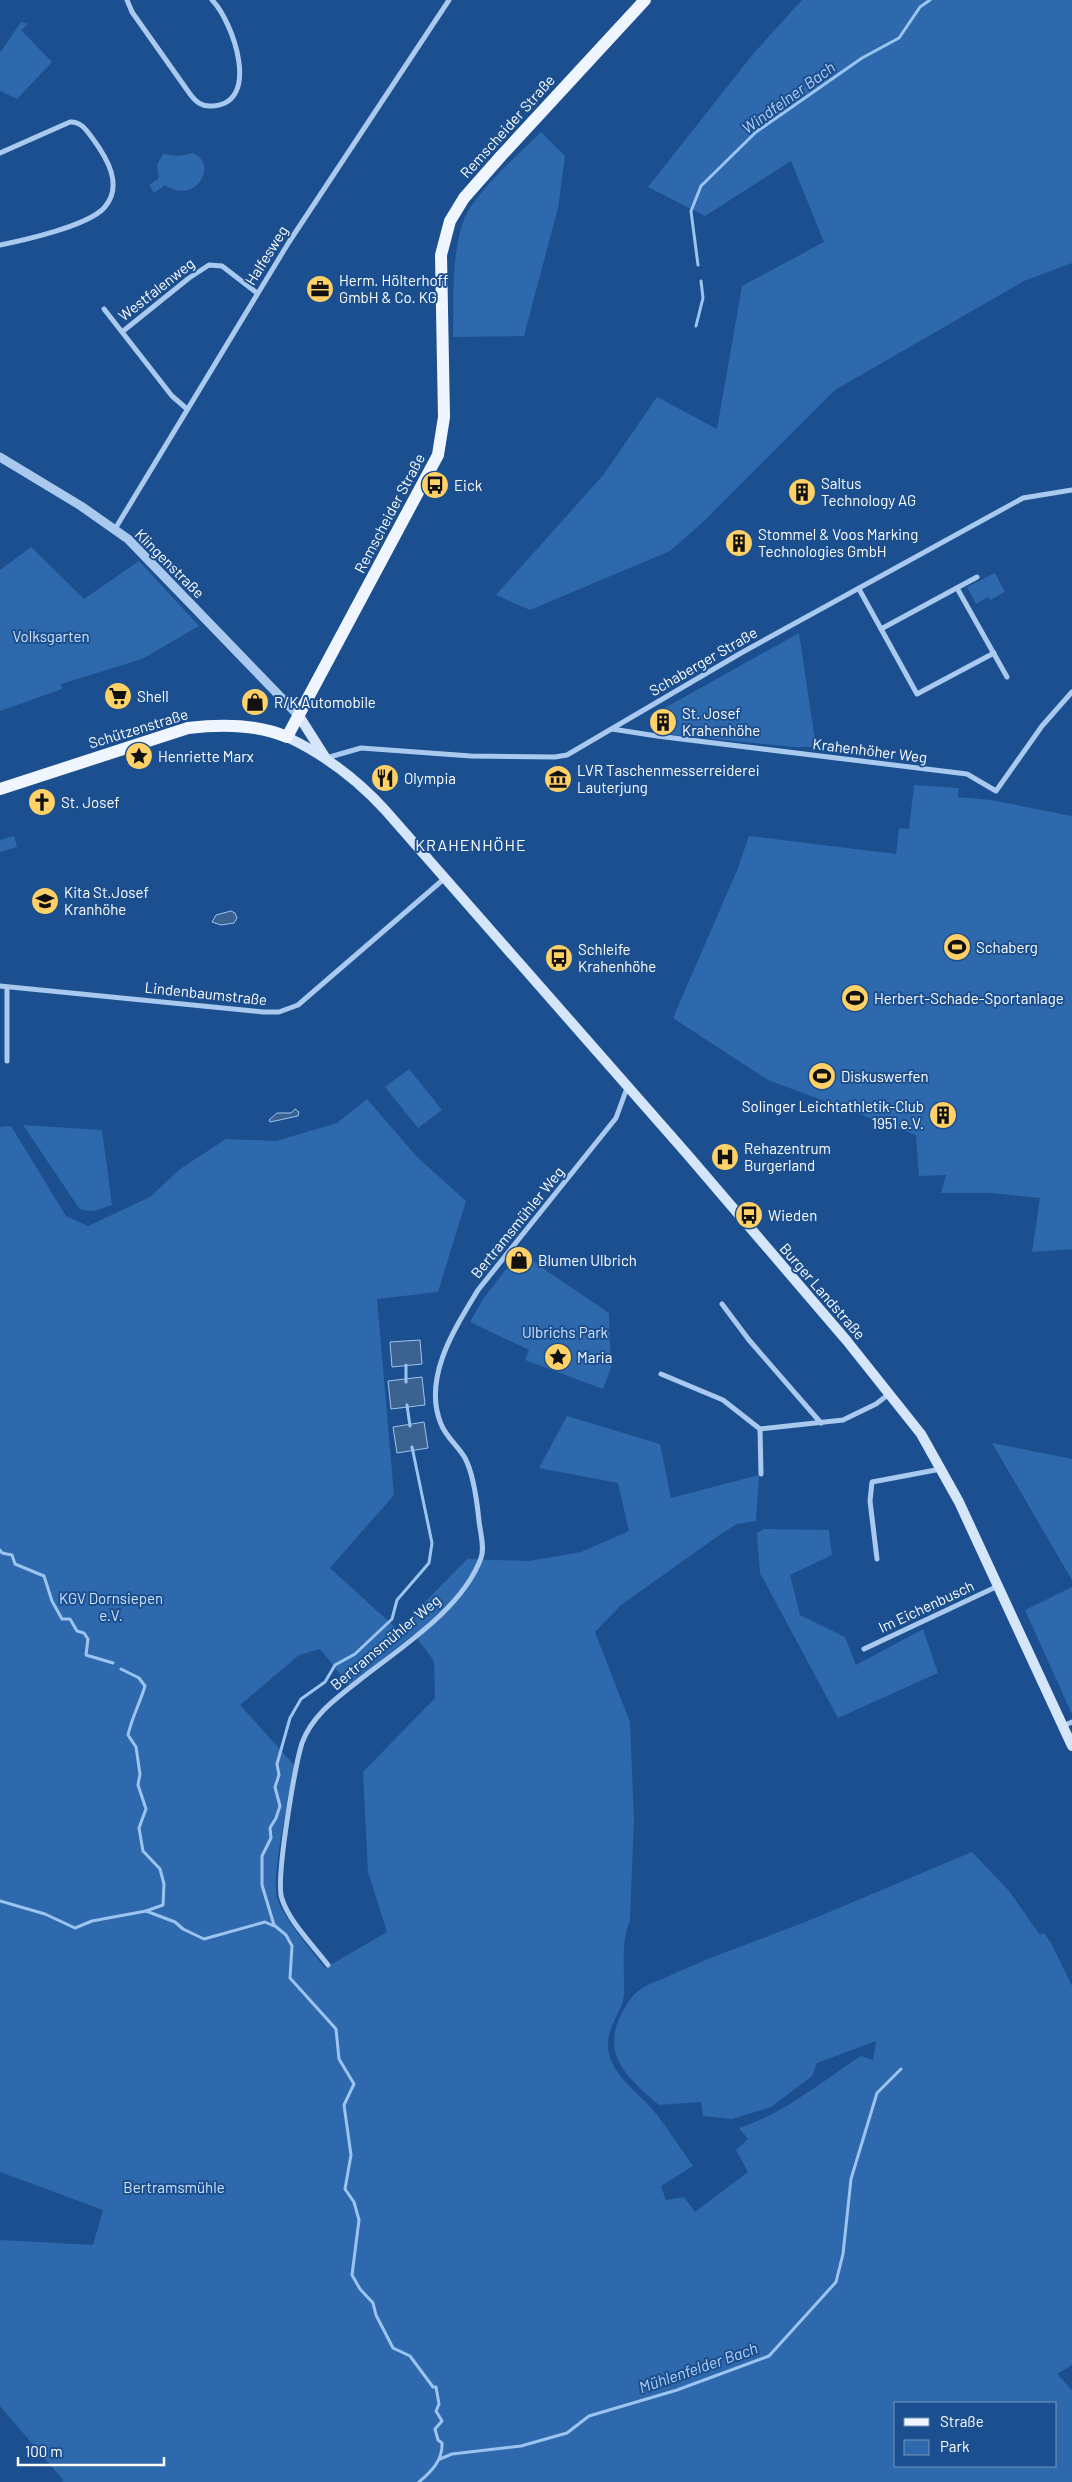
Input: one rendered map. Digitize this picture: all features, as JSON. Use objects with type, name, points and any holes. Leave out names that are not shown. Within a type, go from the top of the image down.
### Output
[{"type":"main road","name":"Remscheider Straße","points":[[287,738],[438,455],[444,417],[441,255],[450,221],[464,198],[501,156],[645,0]]},
{"type":"main road","name":"Burger Landstraße","points":[[299,716],[326,758]]},
{"type":"main road","name":"Schützenstraße","points":[[0,789],[188,728],[214,726],[254,728],[273,732],[287,738]]},
{"type":"main road","name":"Burger Landstraße","points":[[287,738],[326,758],[349,775],[374,798],[687,1154],[890,1393],[922,1434],[942,1468],[1067,1724],[1072,1746]]},
{"type":"street","points":[[127,0],[132,12],[194,100],[206,106],[224,104],[233,96],[238,86],[238,54],[227,20],[212,0]]},
{"type":"street","name":"Halfesweg","points":[[115,529],[257,293],[449,0]]},
{"type":"street","points":[[0,152],[70,122],[75,122],[85,128],[104,153],[111,167],[112,178],[110,198],[102,210],[69,226],[0,245]]},
{"type":"street","name":"Westfalenweg","points":[[122,332],[196,272],[209,265],[222,266],[257,293]]},
{"type":"street","name":"Westfalenweg","points":[[104,310],[172,396],[187,409]]},
{"type":"street","name":"Klingenstraße","points":[[0,457],[115,529],[161,572],[299,716]]},
{"type":"street","name":"Schaberger Straße","points":[[326,758],[361,748],[470,756],[561,756],[612,729],[741,653],[1023,498],[1072,490]]},
{"type":"street","points":[[881,629],[977,577]]},
{"type":"street","points":[[957,588],[1007,678]]},
{"type":"street","points":[[859,589],[917,694],[994,653]]},
{"type":"street","name":"Krahenhöher Weg","points":[[612,729],[967,774],[996,791],[1042,726],[1072,692]]},
{"type":"street","name":"Lindenbaumstraße","points":[[0,986],[263,1012],[282,1011],[302,1002],[445,878]]},
{"type":"street","points":[[7,987],[7,1061]]},
{"type":"street","name":"Bertramsmühler Weg","points":[[328,1965],[286,1911],[280,1894],[281,1871],[302,1743],[308,1730],[326,1707],[429,1625],[458,1595],[481,1559],[478,1506],[468,1466],[441,1424],[437,1409],[437,1379],[443,1357],[460,1320],[478,1290],[616,1118],[627,1088]]},
{"type":"street","points":[[722,1304],[749,1340],[821,1423]]},
{"type":"street","points":[[661,1374],[723,1400],[760,1429],[843,1420],[876,1404],[890,1393]]},
{"type":"street","points":[[760,1429],[761,1474]]},
{"type":"street","points":[[877,1559],[870,1501],[872,1482],[942,1468]]},
{"type":"street","name":"Im Eichenbusch","points":[[864,1649],[998,1586]]},
{"type":"green space","points":[[802,0],[1072,0],[1072,263],[1024,281],[835,390],[702,523],[670,551],[530,610],[496,595],[604,474],[657,397],[717,429],[742,286],[824,242],[791,161],[705,216],[648,187],[753,54]]},
{"type":"green space","points":[[21,22],[28,24],[21,30],[52,62],[17,99],[0,91],[0,53]]},
{"type":"green space","points":[[541,132],[565,156],[558,208],[524,336],[453,337],[455,264],[463,222],[468,211],[486,187]]},
{"type":"green space","points":[[193,153],[201,158],[204,166],[204,173],[200,181],[194,187],[186,190],[176,190],[165,185],[154,193],[149,185],[159,178],[157,165],[163,154],[178,156]]},
{"type":"green space","name":"Volksgarten","points":[[31,547],[84,599],[139,561],[199,626],[142,659],[61,684],[62,689],[0,711],[0,570]]},
{"type":"green space","points":[[995,573],[1005,592],[990,600],[988,597],[976,604],[967,587]]},
{"type":"green space","points":[[799,633],[816,747],[794,747],[656,733],[652,715]]},
{"type":"green space","name":"Herbert-Schade-Sportanlage","points":[[914,785],[958,788],[958,797],[991,800],[1072,816],[1072,1249],[1032,1252],[1040,1198],[991,1193],[941,1193],[946,1175],[919,1176],[916,1135],[768,1080],[673,1018],[738,868],[749,836],[896,854],[899,828],[909,829]]},
{"type":"green space","points":[[14,836],[17,847],[0,852],[0,840]]},
{"type":"green space","points":[[409,1069],[442,1110],[418,1128],[385,1087]]},
{"type":"green space","points":[[367,1099],[417,1157],[466,1201],[438,1292],[377,1299],[394,1495],[330,1568],[398,1630],[467,1559],[529,1561],[581,1552],[629,1531],[618,1483],[539,1468],[567,1416],[660,1444],[671,1498],[759,1475],[756,1521],[737,1524],[721,1534],[621,1605],[595,1632],[630,1722],[634,1820],[630,1920],[624,1948],[624,1995],[612,2025],[608,2046],[614,2066],[620,2075],[658,2116],[693,2166],[661,2186],[666,2200],[684,2197],[695,2212],[748,2172],[736,2150],[748,2139],[739,2128],[756,2122],[787,2106],[861,2056],[873,2060],[876,2041],[817,2063],[812,2076],[771,2107],[732,2119],[703,2116],[701,2102],[659,2105],[633,2081],[617,2058],[614,2045],[615,2031],[631,1998],[638,1991],[705,1960],[802,1923],[972,1852],[1009,1891],[1040,1935],[1044,1933],[1051,1943],[1072,1986],[1072,2365],[1057,2374],[1072,2390],[1072,2482],[61,2482],[64,2481],[0,2406],[0,2240],[93,2245],[103,2210],[0,2172],[0,1127],[11,1126],[66,1216],[88,1226],[150,1197],[180,1169],[226,1139],[276,1141],[337,1123]],"holes":[[[414,1634],[434,1661],[435,1698],[363,1772],[368,1872],[387,1932],[325,1968],[291,1924],[277,1898],[279,1853],[294,1765],[240,1705],[299,1655],[320,1649],[349,1685]]]},
{"type":"green space","points":[[23,1125],[102,1130],[112,1205],[91,1211],[79,1208]]},
{"type":"green space","name":"Ulbrichs Park","points":[[521,1250],[541,1267],[609,1313],[611,1368],[603,1389],[525,1360],[529,1350],[470,1322],[483,1299]]},
{"type":"green space","points":[[992,1443],[1072,1459],[1072,1580]]},
{"type":"green space","points":[[764,1529],[829,1530],[832,1555],[790,1575],[800,1615],[845,1637],[856,1665],[923,1629],[938,1673],[838,1718],[760,1573],[757,1533]]},
{"type":"green space","points":[[1072,1587],[1072,1714],[1025,1610]]},
{"type":"shaded area","points":[[231,911],[235,913],[237,918],[234,923],[221,925],[212,922],[216,915]]},
{"type":"shaded area","points":[[295,1109],[299,1112],[298,1116],[270,1122],[269,1120],[277,1113],[291,1113]]},
{"type":"shaded area","points":[[420,1340],[422,1364],[392,1367],[390,1342]]},
{"type":"shaded area","points":[[422,1377],[425,1405],[391,1409],[388,1381]]},
{"type":"shaded area","points":[[424,1422],[428,1448],[397,1453],[393,1427]]},
{"type":"waterway","name":"Windfelner Bach","points":[[698,265],[691,211],[701,186],[756,132],[862,58],[899,38],[920,7],[930,0]]},
{"type":"waterway","name":"Windfelner Bach","points":[[696,326],[703,298],[701,281]]},
{"type":"waterway","points":[[406,1365],[406,1382]]},
{"type":"waterway","points":[[407,1405],[410,1426]]},
{"type":"waterway","points":[[412,1447],[432,1543],[429,1563],[397,1600],[392,1619],[355,1654],[335,1665],[325,1682],[301,1699],[290,1718],[277,1764],[279,1775],[275,1787],[280,1806],[270,1828],[271,1838],[262,1856],[262,1885],[274,1925],[286,1935],[292,1946],[290,1978],[336,2029],[339,2059],[354,2084],[344,2105],[351,2155],[345,2189],[354,2202],[359,2220],[352,2275],[360,2289],[373,2303],[376,2315],[393,2348],[410,2356],[433,2387],[436,2387],[439,2404],[436,2411],[442,2421],[435,2429],[438,2440],[442,2443],[441,2455],[428,2474],[419,2482]]},
{"type":"waterway","points":[[0,1550],[2,1553],[12,1555],[15,1564],[44,1576],[52,1601],[62,1619],[70,1619],[77,1631],[84,1633],[88,1639],[86,1655],[113,1663]]},
{"type":"waterway","points":[[121,1669],[139,1678],[145,1686],[128,1735],[136,1747],[140,1774],[138,1785],[146,1809],[139,1828],[143,1851],[160,1869],[164,1884],[163,1905],[146,1911]]},
{"type":"waterway","points":[[0,1901],[45,1914],[75,1928],[92,1921],[146,1911],[175,1922],[183,1929],[204,1939],[265,1922],[274,1926]]},
{"type":"waterway","name":"Mühlenfelder Bach","points":[[440,2459],[452,2454],[521,2446],[567,2433],[589,2416],[677,2390],[769,2356],[836,2282],[843,2254],[851,2179],[877,2093],[901,2069]]},
{"type":"place","name":"Herm. Hölterhoff GmbH & Co. KG","points":[[320,289]]},
{"type":"place","name":"Eick","points":[[435,485]]},
{"type":"place","name":"Saltus Technology AG","points":[[802,492]]},
{"type":"place","name":"Stommel & Voos Marking Technologies GmbH","points":[[739,543]]},
{"type":"place","name":"Shell","points":[[118,696]]},
{"type":"place","name":"R/K Automobile","points":[[255,702]]},
{"type":"place","name":"St. Josef Krahenhöhe","points":[[663,722]]},
{"type":"place","name":"Henriette Marx","points":[[139,756]]},
{"type":"place","name":"Olympia","points":[[385,778]]},
{"type":"place","name":"LVR Taschenmesserreiderei Lauterjung","points":[[558,779]]},
{"type":"place","name":"St. Josef","points":[[42,802]]},
{"type":"place","name":"Kita St.Josef Kranhöhe","points":[[45,901]]},
{"type":"place","name":"Schaberg","points":[[957,947]]},
{"type":"place","name":"Schleife Krahenhöhe","points":[[559,958]]},
{"type":"place","name":"Herbert-Schade-Sportanlage","points":[[855,998]]},
{"type":"place","name":"Diskuswerfen","points":[[822,1076]]},
{"type":"place","name":"Solinger Leichtathletik-Club 1951 e.V.","points":[[943,1115]]},
{"type":"place","name":"Rehazentrum Burgerland","points":[[725,1157]]},
{"type":"place","name":"Wieden","points":[[749,1215]]},
{"type":"place","name":"Blumen Ulbrich","points":[[519,1260]]},
{"type":"place","name":"Maria","points":[[558,1357]]},
{"type":"district","name":"KRAHENHÖHE","points":[[471,844]]},
{"type":"park label","name":"KGV Dornsiepen e.V.","points":[[111,1606]]},
{"type":"park label","name":"Bertramsmühle","points":[[174,2187]]}]
